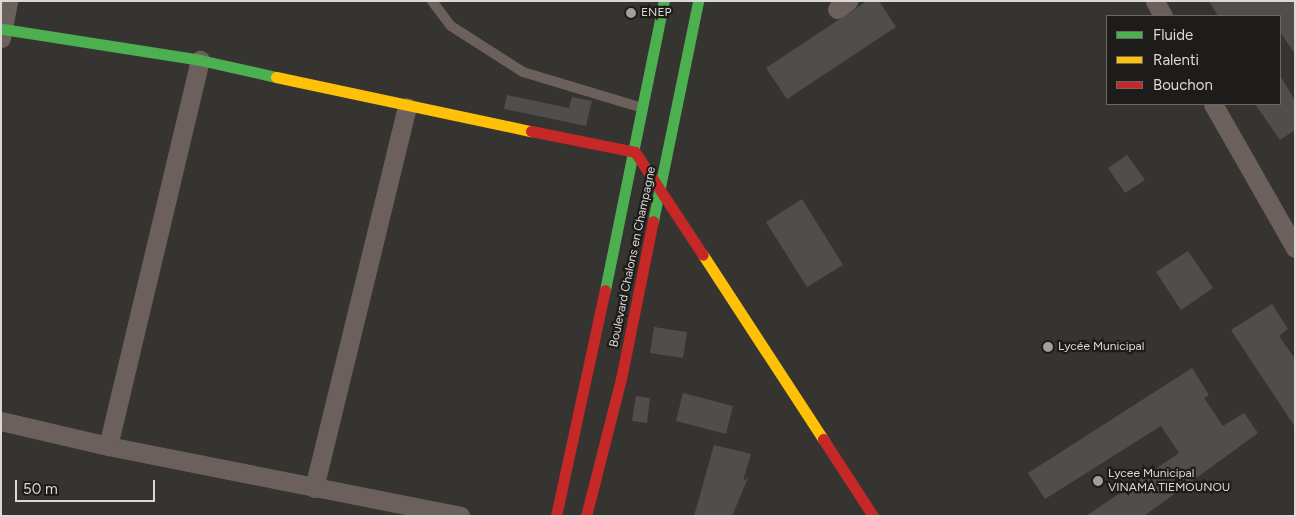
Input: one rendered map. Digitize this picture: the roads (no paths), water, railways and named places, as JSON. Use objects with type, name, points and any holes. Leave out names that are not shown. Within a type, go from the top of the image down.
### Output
[{"type":"street","points":[[8,1],[2,33],[200,60],[407,107],[635,152],[660,194],[872,516]]},
{"type":"street","name":"Boulevard Chalons en Champagne","points":[[556,516],[635,152],[664,1]]},
{"type":"street","name":"Boulevard Chalons en Champagne","points":[[586,516],[621,379],[698,1]]},
{"type":"street","points":[[1155,1],[1163,15]]},
{"type":"street","points":[[108,446],[200,60]]},
{"type":"street","points":[[1214,105],[1295,248]]},
{"type":"street","points":[[314,488],[407,107]]},
{"type":"street","points":[[1,421],[108,446],[460,516]]},
{"type":"lane","points":[[432,1],[451,26],[523,72],[644,108]]},
{"type":"place","name":"ENEP","points":[[631,13]]},
{"type":"place","name":"Lycée Municipal","points":[[1048,347]]},
{"type":"place","name":"Lycee Municipal VINAMA TIEMOUNOU","points":[[1098,481]]}]
